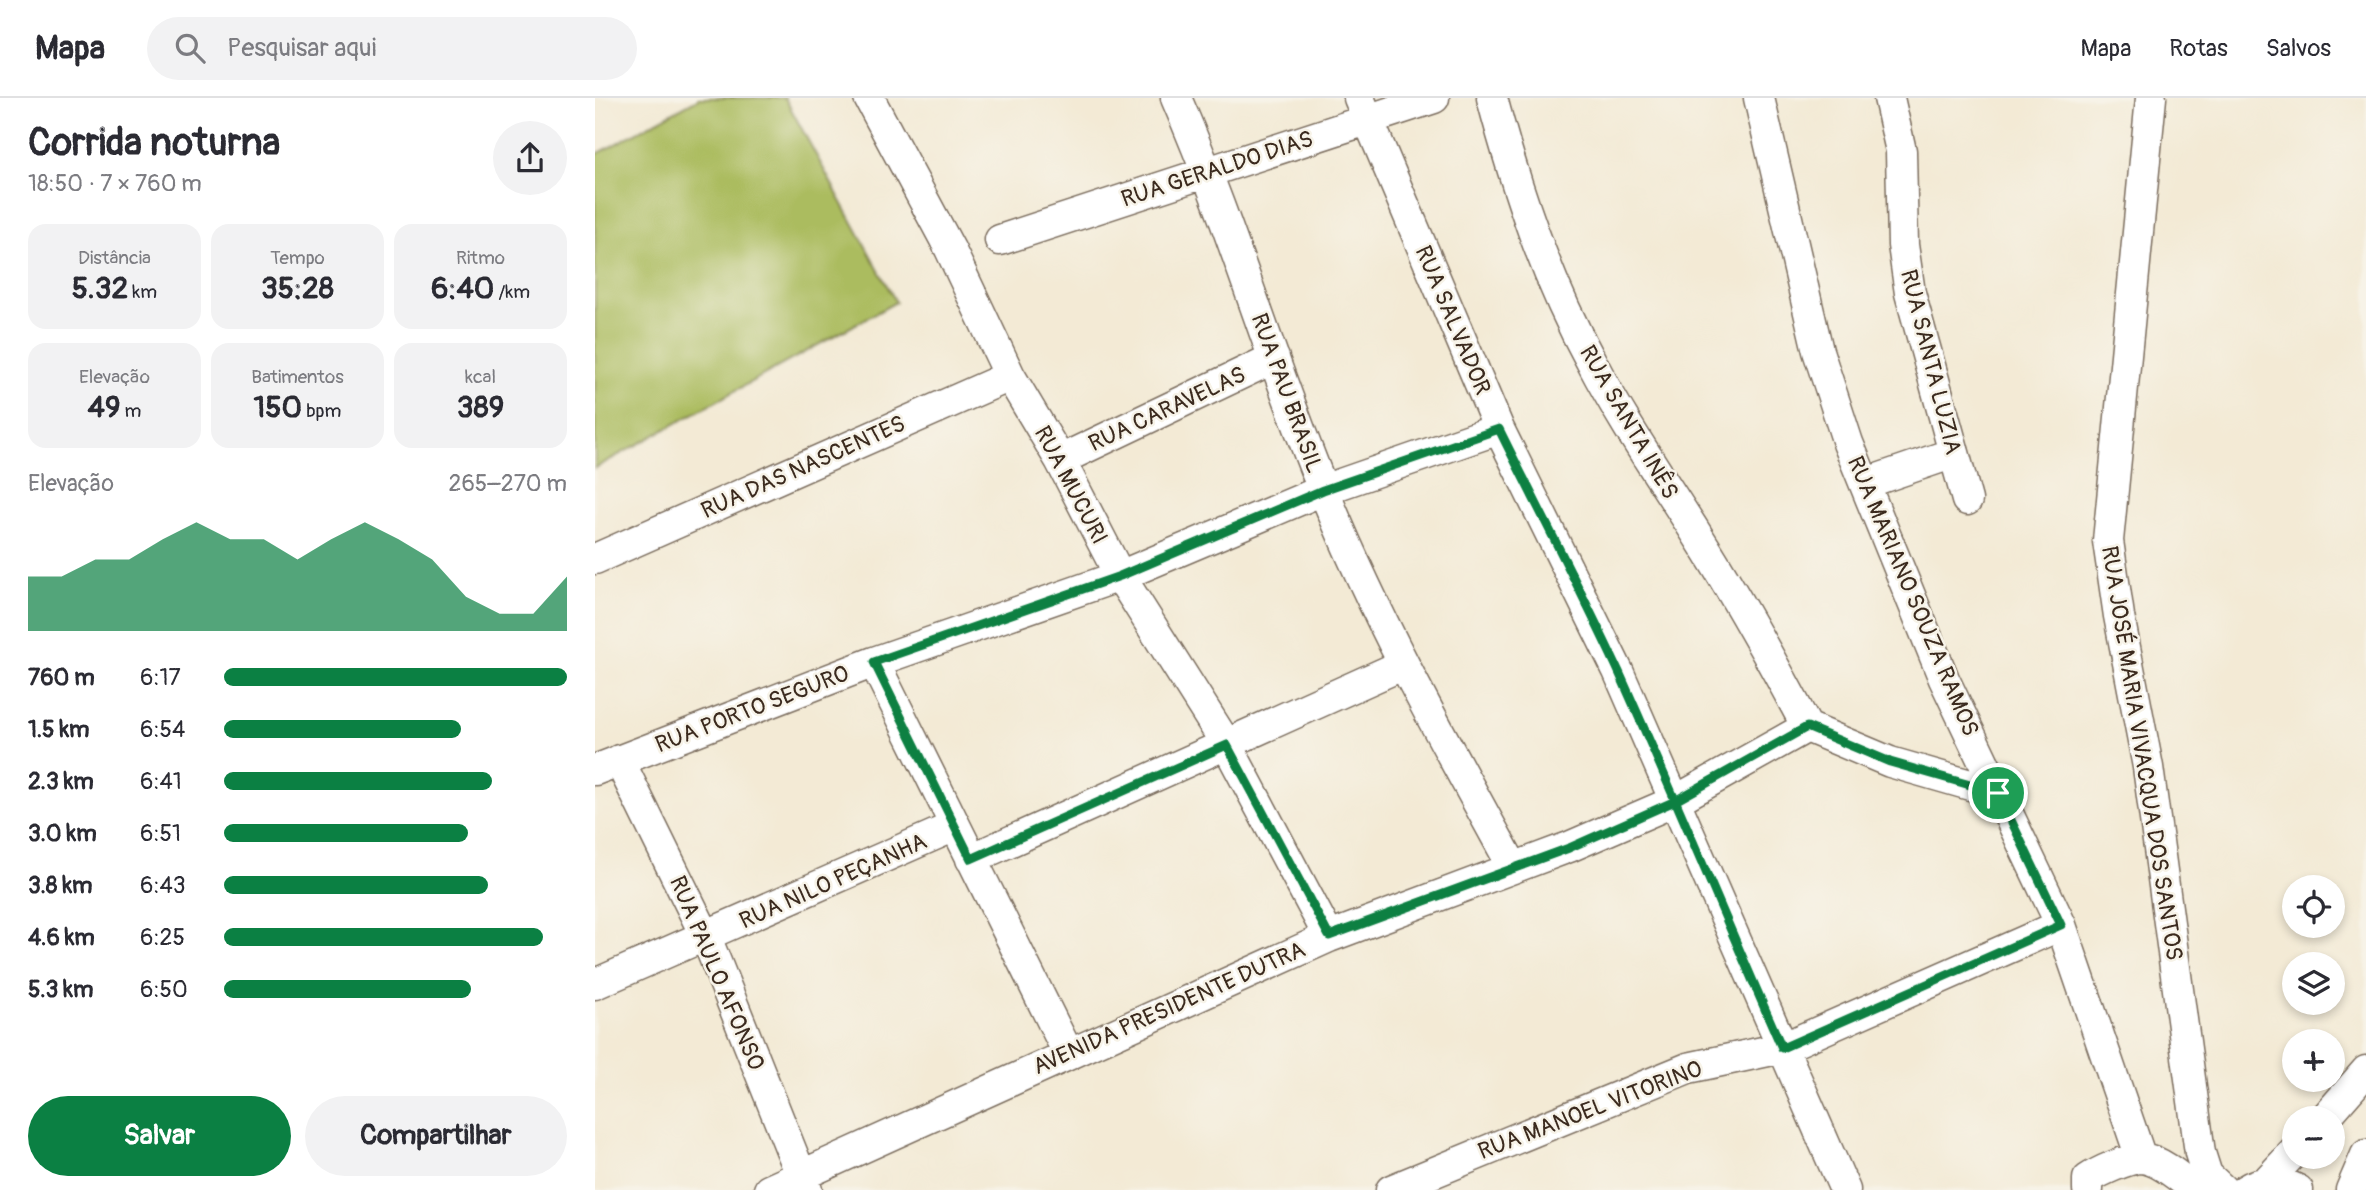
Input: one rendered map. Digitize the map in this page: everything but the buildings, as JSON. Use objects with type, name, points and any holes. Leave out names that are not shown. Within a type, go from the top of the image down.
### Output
[{"type":"street","name":"RUA MUCURI","points":[[870,98],[950,249],[1010,376],[1060,460],[1120,576],[1227,745],[1329,936]]},
{"type":"street","name":"RUA PAU BRASIL","points":[[1176,98],[1209,172],[1323,490],[1402,665],[1513,867]]},
{"type":"street","name":"RUA GERALDO DIAS","points":[[1000,240],[1209,172],[1363,109],[1434,98]]},
{"type":"street","name":"RUA SANTA INÊS","points":[[1492,98],[1510,167],[1535,237],[1589,358],[1623,419],[1733,594],[1807,727]]},
{"type":"street","name":"RUA MARIANO SOUZA RAMOS","points":[[1759,98],[1818,351],[1848,443],[1944,679],[2061,925],[2141,1158]]},
{"type":"street","name":"RUA SANTA LUZIA","points":[[1889,98],[1901,151],[1903,245],[1910,293],[1967,500]]},
{"type":"street","name":"RUA JOSÉ MARIA VIVACQUA DOS SANTOS","points":[[2151,98],[2108,541],[2119,616],[2148,767],[2200,1153],[2207,1175],[2223,1190]]},
{"type":"street","name":"RUA SALVADOR","points":[[1363,109],[1499,429],[1618,671],[1845,1190]]},
{"type":"street","name":"RUA CARAVELAS","points":[[1060,460],[1274,359]]},
{"type":"street","name":"RUA DAS NASCENTES","points":[[595,559],[1010,376]]},
{"type":"street","name":"RUA PORTO SEGURO","points":[[607,765],[874,662],[1120,576],[1323,490],[1499,429]]},
{"type":"street","points":[[1866,483],[1954,453]]},
{"type":"street","points":[[874,662],[1068,1053]]},
{"type":"street","points":[[971,859],[1402,665]]},
{"type":"street","points":[[1807,727],[1890,762],[1998,793]]},
{"type":"street","name":"AVENIDA PRESIDENTE DUTRA","points":[[769,1190],[805,1184],[1068,1053],[1329,936],[1569,848],[1675,801],[1807,727]]},
{"type":"street","name":"RUA PAULO AFONSO","points":[[607,765],[706,937],[805,1184]]},
{"type":"street","name":"RUA NILO PEÇANHA","points":[[595,984],[955,826]]},
{"type":"street","name":"RUA MANOEL VITORINO","points":[[1391,1190],[1688,1068],[1782,1048],[2061,925]]},
{"type":"street","points":[[2335,1106],[2366,1070]]},
{"type":"street","points":[[2351,1190],[2366,1155]]},
{"type":"street","points":[[2088,1190],[2088,1179],[2097,1172],[2141,1158],[2160,1165],[2195,1190]]},
{"type":"street","points":[[2255,1186],[2282,1162]]},
{"type":"street","points":[[2255,1186],[2285,1184],[2298,1190]]},
{"type":"green space","points":[[699,98],[785,98],[896,302],[595,468],[595,155]]},
{"type":"route","points":[[1998,793],[1890,762],[1807,727],[1675,801],[1569,848],[1329,936],[1227,745],[971,859],[874,662],[1120,576],[1323,490],[1499,429],[1618,671],[1675,801],[1782,1048],[2061,925],[1998,793]]}]
